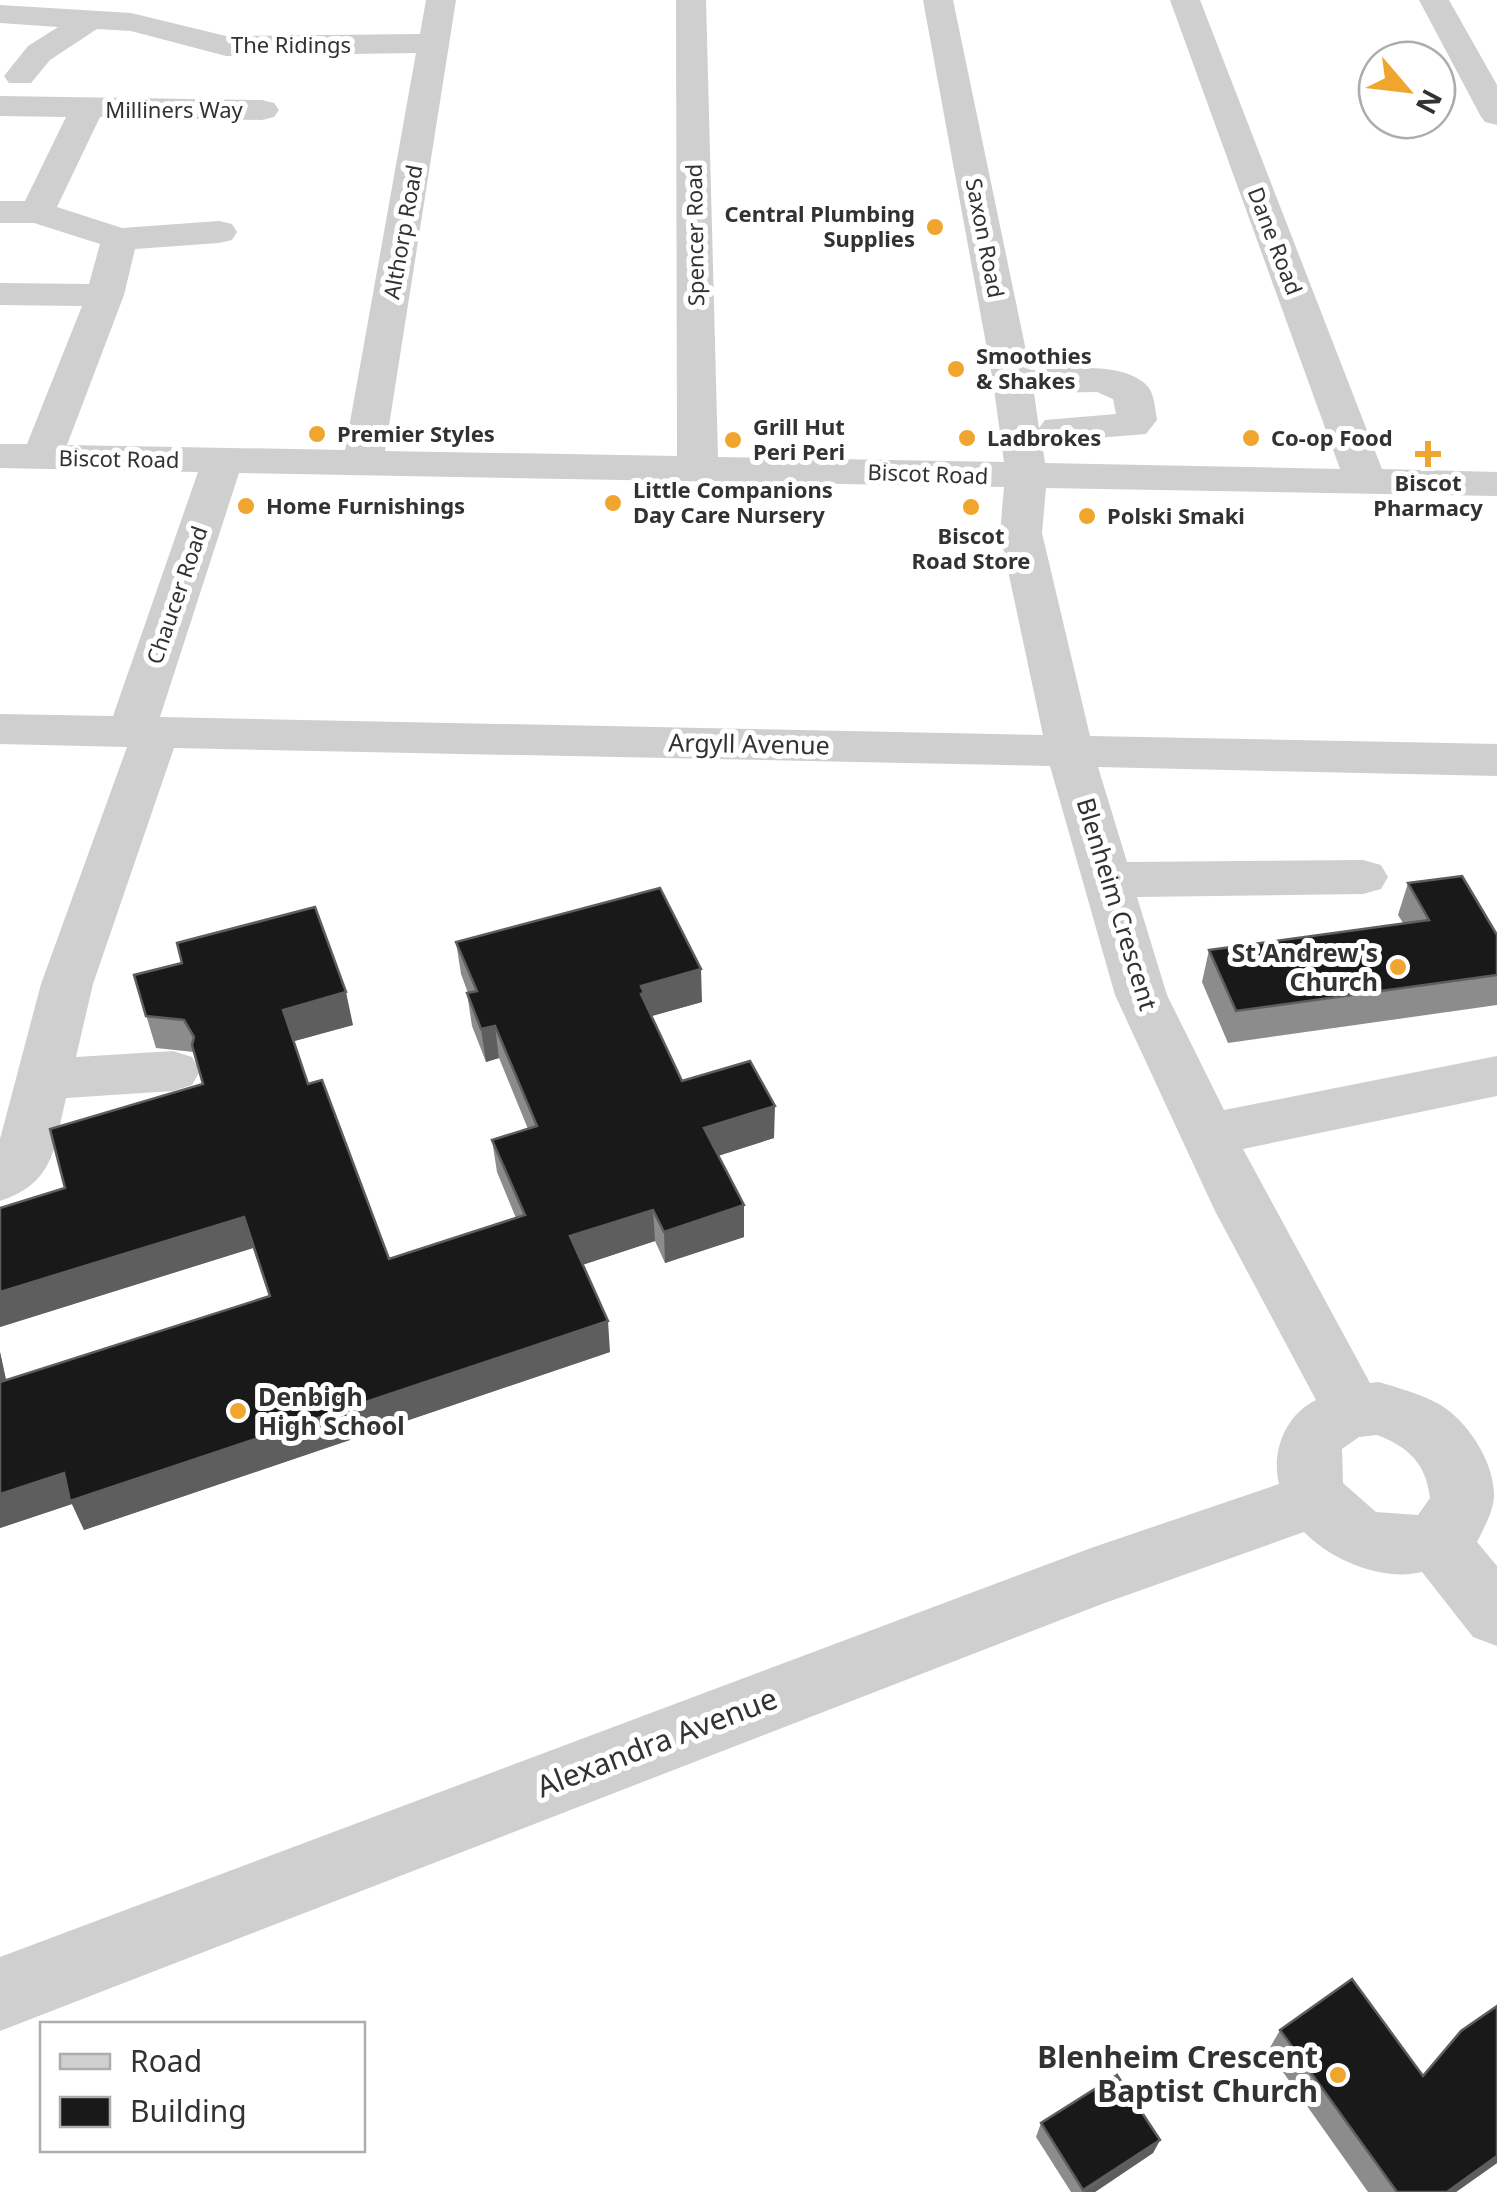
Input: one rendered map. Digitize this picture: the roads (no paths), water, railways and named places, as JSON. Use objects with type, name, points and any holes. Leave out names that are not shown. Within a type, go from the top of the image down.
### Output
[{"type":"street","points":[[153,28],[169,0]]},
{"type":"street","name":"Althorp Road","points":[[363,463],[441,0]]},
{"type":"street","name":"Spencer Road","points":[[691,0],[698,469]]},
{"type":"street","name":"Saxon Road","points":[[938,0],[1013,382],[1026,477]]},
{"type":"street","name":"Dane Road","points":[[1185,0],[1366,482]]},
{"type":"street","points":[[1434,0],[1497,114]]},
{"type":"street","name":"The Ridings","points":[[0,14],[131,22],[226,46],[432,43]]},
{"type":"street","points":[[20,76],[38,53],[88,21]]},
{"type":"street","name":"Milliners Way","points":[[0,106],[262,110]]},
{"type":"street","name":"Milliners Way","points":[[87,110],[18,212],[119,239],[219,232]]},
{"type":"street","points":[[42,457],[105,295],[119,239]]},
{"type":"street","points":[[0,294],[105,295]]},
{"type":"street","points":[[1013,382],[1103,380],[1132,393],[1137,420],[1132,425],[1059,429]]},
{"type":"street","name":"Biscot Road","points":[[0,456],[1497,484]]},
{"type":"street","name":"Chaucer Road","points":[[0,1179],[22,1163],[67,984],[222,460]]},
{"type":"street","name":"Blenheim Crescent","points":[[1026,477],[1021,533],[1070,752],[1141,995],[1244,1211],[1354,1410]]},
{"type":"street","name":"Argyll Avenue","points":[[0,728],[1497,760]]},
{"type":"street","points":[[1108,880],[1363,877]]},
{"type":"street","points":[[45,1079],[173,1070]]},
{"type":"street","points":[[1207,1135],[1497,1076]]},
{"type":"street","points":[[1379,1408],[1405,1414],[1480,1462],[1468,1487],[1466,1508],[1454,1527],[1436,1540],[1411,1546],[1370,1540],[1334,1520],[1317,1499],[1308,1476],[1307,1454],[1324,1426],[1354,1410],[1379,1408]]},
{"type":"street","name":"Alexandra Avenue","points":[[0,1994],[1091,1578],[1317,1499]]},
{"type":"street","points":[[1436,1540],[1497,1616]]},
{"type":"place","name":"Central Plumbing Supplies","points":[[935,227]]},
{"type":"place","name":"Smoothies & Shakes","points":[[956,369]]},
{"type":"place","name":"Premier Styles","points":[[317,434]]},
{"type":"place","name":"Ladbrokes","points":[[967,438]]},
{"type":"place","name":"Co-op Food","points":[[1251,438]]},
{"type":"place","name":"Grill Hut Peri Peri","points":[[733,440]]},
{"type":"place","name":"Biscot Pharmacy","points":[[1428,454]]},
{"type":"place","name":"Little Companions Day Care Nursery","points":[[613,503]]},
{"type":"place","name":"Home Furnishings","points":[[246,506]]},
{"type":"place","name":"Biscot Road Store","points":[[971,507]]},
{"type":"place","name":"Polski Smaki","points":[[1087,516]]},
{"type":"place","name":"St Andrew's Church","points":[[1398,967]]},
{"type":"place","name":"Denbigh High School","points":[[238,1411]]},
{"type":"place","name":"Blenheim Crescent Baptist Church","points":[[1338,2075]]}]
